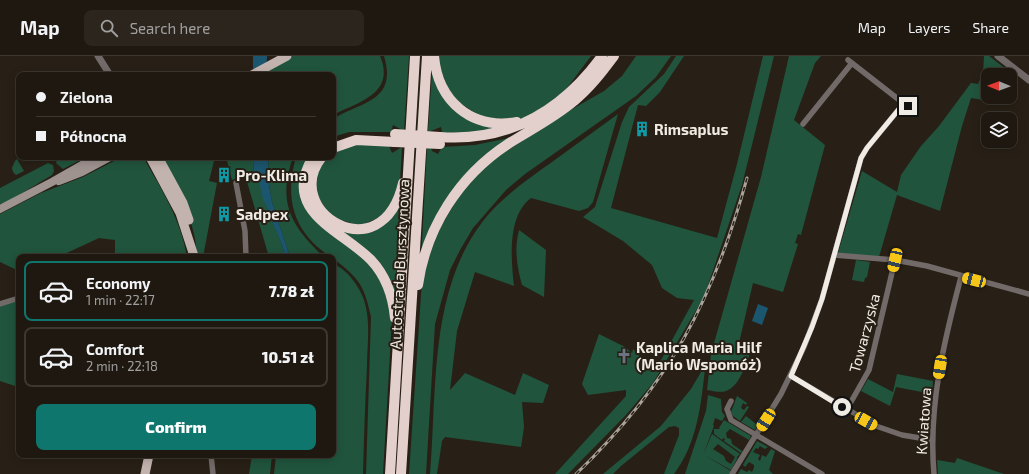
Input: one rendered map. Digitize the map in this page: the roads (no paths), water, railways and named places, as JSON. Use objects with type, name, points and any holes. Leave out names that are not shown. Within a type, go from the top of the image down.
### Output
[{"type":"highway","name":"Autostrada Bursztynowa","points":[[390,474],[415,56]]},
{"type":"highway","name":"Autostrada Bursztynowa","points":[[401,474],[427,56]]},
{"type":"highway","points":[[434,56],[436,72],[444,91],[450,100],[465,113],[476,119],[493,123],[538,120]]},
{"type":"highway","points":[[411,321],[426,250],[438,222],[451,200],[469,177],[488,158],[569,95],[585,79],[602,56]]},
{"type":"highway","points":[[336,139],[353,134],[440,140],[487,135],[538,120],[566,107],[582,95],[596,80],[614,56]]},
{"type":"highway","points":[[336,147],[356,140],[395,138]]},
{"type":"highway","points":[[320,160],[315,169],[313,179],[313,193],[317,205],[325,216],[336,224],[347,228],[359,229],[380,222],[393,210],[400,196],[410,154]]},
{"type":"highway","points":[[312,160],[308,168],[305,184],[307,198],[311,209],[320,220],[367,256],[382,275],[390,291],[394,310],[398,348]]},
{"type":"main road","points":[[258,72],[288,56]]},
{"type":"main road","points":[[0,209],[91,160]]},
{"type":"main road","points":[[52,182],[82,172],[104,160]]},
{"type":"main road","points":[[152,160],[180,213],[193,254]]},
{"type":"main road","points":[[160,160],[183,203],[192,229],[194,254]]},
{"type":"main road","points":[[145,474],[148,458]]},
{"type":"street","points":[[98,56],[107,72]]},
{"type":"street","points":[[998,56],[1029,80]]},
{"type":"street","points":[[732,474],[791,376],[812,327],[861,158],[867,148],[906,105],[850,62],[803,124]]},
{"type":"street","points":[[236,183],[245,231],[246,254]]},
{"type":"street","points":[[834,255],[895,260],[927,266],[961,277],[1029,294]]},
{"type":"street","name":"Towarzyska","points":[[847,409],[869,370],[895,260]]},
{"type":"street","name":"Kwiatowa","points":[[934,474],[932,440],[935,399],[942,354],[961,277]]},
{"type":"street","points":[[0,304],[16,299]]},
{"type":"street","points":[[791,376],[888,431],[932,440]]},
{"type":"street","points":[[731,401],[727,409],[731,420],[822,474]]},
{"type":"street","points":[[210,458],[213,474]]},
{"type":"water","points":[[253,56],[267,56],[266,72],[253,72]]},
{"type":"water","points":[[253,160],[268,160],[269,185],[272,202],[289,254],[284,254],[266,203],[265,184],[258,179],[254,173]]},
{"type":"water","points":[[758,304],[768,308],[762,325],[752,321]]},
{"type":"waterway","points":[[259,160],[267,199]]},
{"type":"railway","points":[[576,474],[609,441],[637,408],[662,374],[684,339],[719,264],[734,222],[747,178]]},
{"type":"place","name":"Rimsaplus","points":[[642,129]]},
{"type":"place","name":"Pro-Klima","points":[[224,175]]},
{"type":"place","name":"Sadpex","points":[[224,214]]},
{"type":"place","name":"Kaplica Maria Hilf (Mario Wspomóż)","points":[[624,356]]}]
